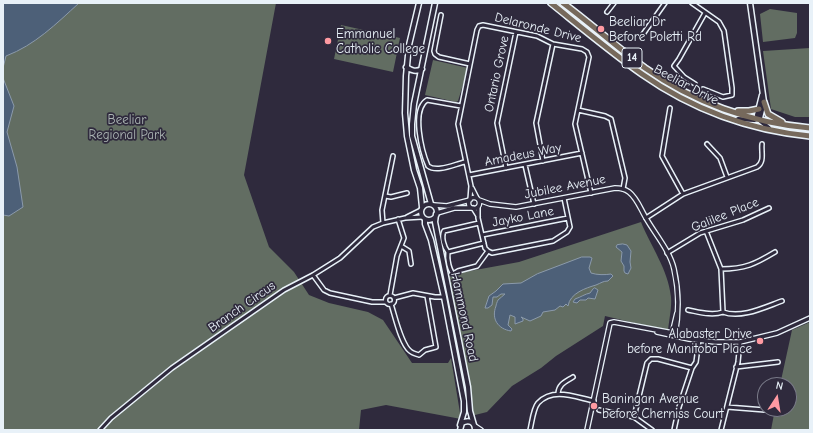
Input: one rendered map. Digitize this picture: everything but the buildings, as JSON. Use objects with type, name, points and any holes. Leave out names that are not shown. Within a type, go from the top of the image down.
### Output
[{"type":"highway","name":"Beeliar Drive","points":[[563,3],[570,6],[645,68],[688,94],[731,111],[758,119],[810,128]]},
{"type":"highway","name":"Beeliar Drive","points":[[552,4],[642,74],[690,102],[726,118],[774,131],[810,136]]},
{"type":"highway","points":[[764,102],[768,114],[788,125]]},
{"type":"highway","points":[[731,111],[749,111],[759,108]]},
{"type":"main road","points":[[419,3],[409,45],[406,67],[405,102],[407,136],[414,170],[420,188],[421,208],[424,218],[430,220],[437,213],[433,205],[412,136],[412,114],[435,3]]},
{"type":"main road","points":[[726,118],[758,119],[761,115],[764,102],[750,3]]},
{"type":"main road","points":[[406,67],[411,70],[418,71],[422,69]]},
{"type":"main road","points":[[762,91],[757,114],[758,119],[774,131]]},
{"type":"main road","points":[[405,102],[414,104]]},
{"type":"main road","points":[[421,208],[426,204],[433,205]]},
{"type":"main road","name":"Hammond Road","points":[[437,213],[435,222],[461,348],[468,387],[470,411],[475,427]]},
{"type":"main road","name":"Hammond Road","points":[[424,218],[432,240],[464,401],[464,412],[460,428]]},
{"type":"main road","points":[[460,428],[464,422],[467,421],[475,427]]},
{"type":"street","points":[[552,4],[563,3],[565,14]]},
{"type":"street","points":[[607,12],[614,3]]},
{"type":"street","points":[[641,37],[665,3]]},
{"type":"street","points":[[692,3],[719,22],[724,31],[732,95],[723,97],[703,89]]},
{"type":"street","points":[[694,84],[684,77],[674,66],[705,13]]},
{"type":"street","points":[[441,15],[434,50],[435,54],[439,57],[470,64]]},
{"type":"street","name":"Delaronde Drive","points":[[470,200],[471,186],[458,126],[477,30],[479,26],[485,25],[537,36],[553,44],[582,49],[589,54],[575,124],[591,193]]},
{"type":"street","name":"Ontario Grove","points":[[506,168],[497,123],[516,32]]},
{"type":"street","points":[[544,161],[536,123],[553,44]]},
{"type":"street","points":[[461,106],[427,100],[422,105],[418,125],[428,166],[436,169],[466,162]]},
{"type":"street","points":[[670,108],[662,156],[683,194]]},
{"type":"street","points":[[578,110],[612,119],[625,178],[623,188]]},
{"type":"street","points":[[707,144],[720,158],[727,177]]},
{"type":"street","points":[[646,218],[683,194],[727,177],[757,168],[762,161],[762,144]]},
{"type":"street","name":"Amadeus Way","points":[[469,175],[582,153]]},
{"type":"street","points":[[383,222],[382,210],[393,156]]},
{"type":"street","points":[[525,165],[534,204]]},
{"type":"street","name":"Delaronde Drive","points":[[471,186],[478,199]]},
{"type":"street","name":"Jubilee Avenue","points":[[478,199],[490,204],[516,207],[615,188],[623,188],[633,195],[674,267],[678,318],[673,335]]},
{"type":"street","points":[[385,196],[391,197],[407,193]]},
{"type":"street","points":[[433,205],[447,206],[473,198],[478,199],[480,204],[478,207],[478,218],[484,244],[491,253],[553,241],[569,231],[570,227],[564,198]]},
{"type":"street","points":[[470,200],[469,203],[478,218]]},
{"type":"street","name":"Jubilee Avenue","points":[[478,207],[490,204]]},
{"type":"street","points":[[437,213],[454,208],[478,207]]},
{"type":"street","name":"Branch Circus","points":[[405,218],[421,208]]},
{"type":"street","name":"Galilee Place","points":[[667,253],[700,233],[743,220],[769,208]]},
{"type":"street","name":"Branch Circus","points":[[100,430],[111,418],[172,368],[284,290],[313,275],[340,258],[373,227],[383,222],[398,219],[424,218]]},
{"type":"street","name":"Jayko Lane","points":[[482,235],[568,218]]},
{"type":"street","points":[[385,302],[386,297],[390,295],[396,256],[404,238],[398,219]]},
{"type":"street","points":[[479,223],[444,231],[442,234],[448,252],[448,260],[454,275],[458,271],[477,266],[488,251]]},
{"type":"street","points":[[706,232],[721,269],[723,312]]},
{"type":"street","points":[[448,252],[484,244]]},
{"type":"street","points":[[401,246],[409,251],[411,264]]},
{"type":"street","points":[[721,269],[737,269],[754,264],[775,252]]},
{"type":"street","points":[[313,275],[321,287],[327,292],[372,302],[385,302],[387,304],[391,304]]},
{"type":"street","points":[[394,298],[413,292],[427,296],[444,297]]},
{"type":"street","points":[[390,295],[394,298]]},
{"type":"street","points":[[391,304],[399,330],[409,350],[419,355],[425,350],[436,347],[427,296]]},
{"type":"street","points":[[391,304],[394,302],[394,298]]},
{"type":"street","points":[[688,310],[712,314],[723,312],[729,314],[744,313],[782,301]]},
{"type":"street","points":[[587,430],[610,323],[618,323],[699,340],[715,342],[740,342],[777,333],[810,318]]},
{"type":"street","points":[[674,430],[679,407],[692,368],[696,362],[699,340]]},
{"type":"street","points":[[721,430],[738,362],[740,342]]},
{"type":"street","points":[[634,417],[647,363],[651,359],[658,359],[692,368]]},
{"type":"street","points":[[736,368],[778,362]]},
{"type":"street","points":[[558,393],[558,388],[561,384],[573,377]]},
{"type":"street","points":[[530,430],[538,403],[551,394],[558,393],[594,401]]},
{"type":"street","points":[[727,407],[757,409]]},
{"type":"street","points":[[599,410],[634,417],[652,430]]},
{"type":"street","points":[[475,427],[481,430]]},
{"type":"green space","name":"Beeliar Regional Park","points":[[3,3],[276,3],[244,175],[269,247],[294,272],[309,295],[329,303],[368,312],[383,320],[412,363],[448,363],[451,358],[461,419],[386,405],[361,410],[359,430],[3,430]]},
{"type":"green space","points":[[770,9],[797,13],[797,33],[795,38],[763,42],[760,14]]},
{"type":"green space","points":[[341,25],[400,38],[393,72],[334,59]]},
{"type":"green space","points":[[810,48],[810,117],[795,117],[771,109],[763,51]]},
{"type":"green space","points":[[433,60],[468,68],[458,101],[456,102],[425,95]]},
{"type":"green space","points":[[641,222],[663,268],[669,287],[671,305],[668,331],[605,316],[603,326],[512,386],[487,412],[471,416],[448,275],[519,262]]},
{"type":"green space","points":[[810,322],[810,430],[771,430],[773,417],[797,417],[797,377],[782,377],[792,330]]},
{"type":"water","points":[[3,3],[79,3],[36,40],[6,56],[3,68]]},
{"type":"water","points":[[3,78],[14,106],[7,132],[17,167],[23,207],[9,216],[3,215]]},
{"type":"water","points":[[617,245],[627,245],[631,251],[631,268],[628,274],[625,273],[624,266],[621,261],[622,252],[616,247]]},
{"type":"water","points":[[582,257],[592,258],[589,268],[591,273],[601,275],[611,274],[613,276],[608,281],[575,294],[569,301],[568,306],[566,304],[555,310],[543,312],[541,316],[530,321],[521,317],[523,321],[515,324],[515,317],[510,315],[508,325],[512,329],[511,331],[499,326],[494,315],[498,300],[505,294],[493,297],[492,305],[485,308],[489,296],[503,284],[521,283],[537,274]]},
{"type":"water","points":[[595,288],[598,290],[595,299],[588,298],[586,300],[580,300],[577,303],[573,302],[575,299],[590,293]]},
{"type":"place","name":"Beeliar Dr Before Poletti Rd","points":[[601,29]]},
{"type":"place","name":"Emmanuel Catholic College","points":[[328,41]]},
{"type":"place","name":"Alabaster Drive before Manitoba Place","points":[[760,341]]},
{"type":"place","name":"Baningan Avenue before Cherniss Court","points":[[594,406]]}]
